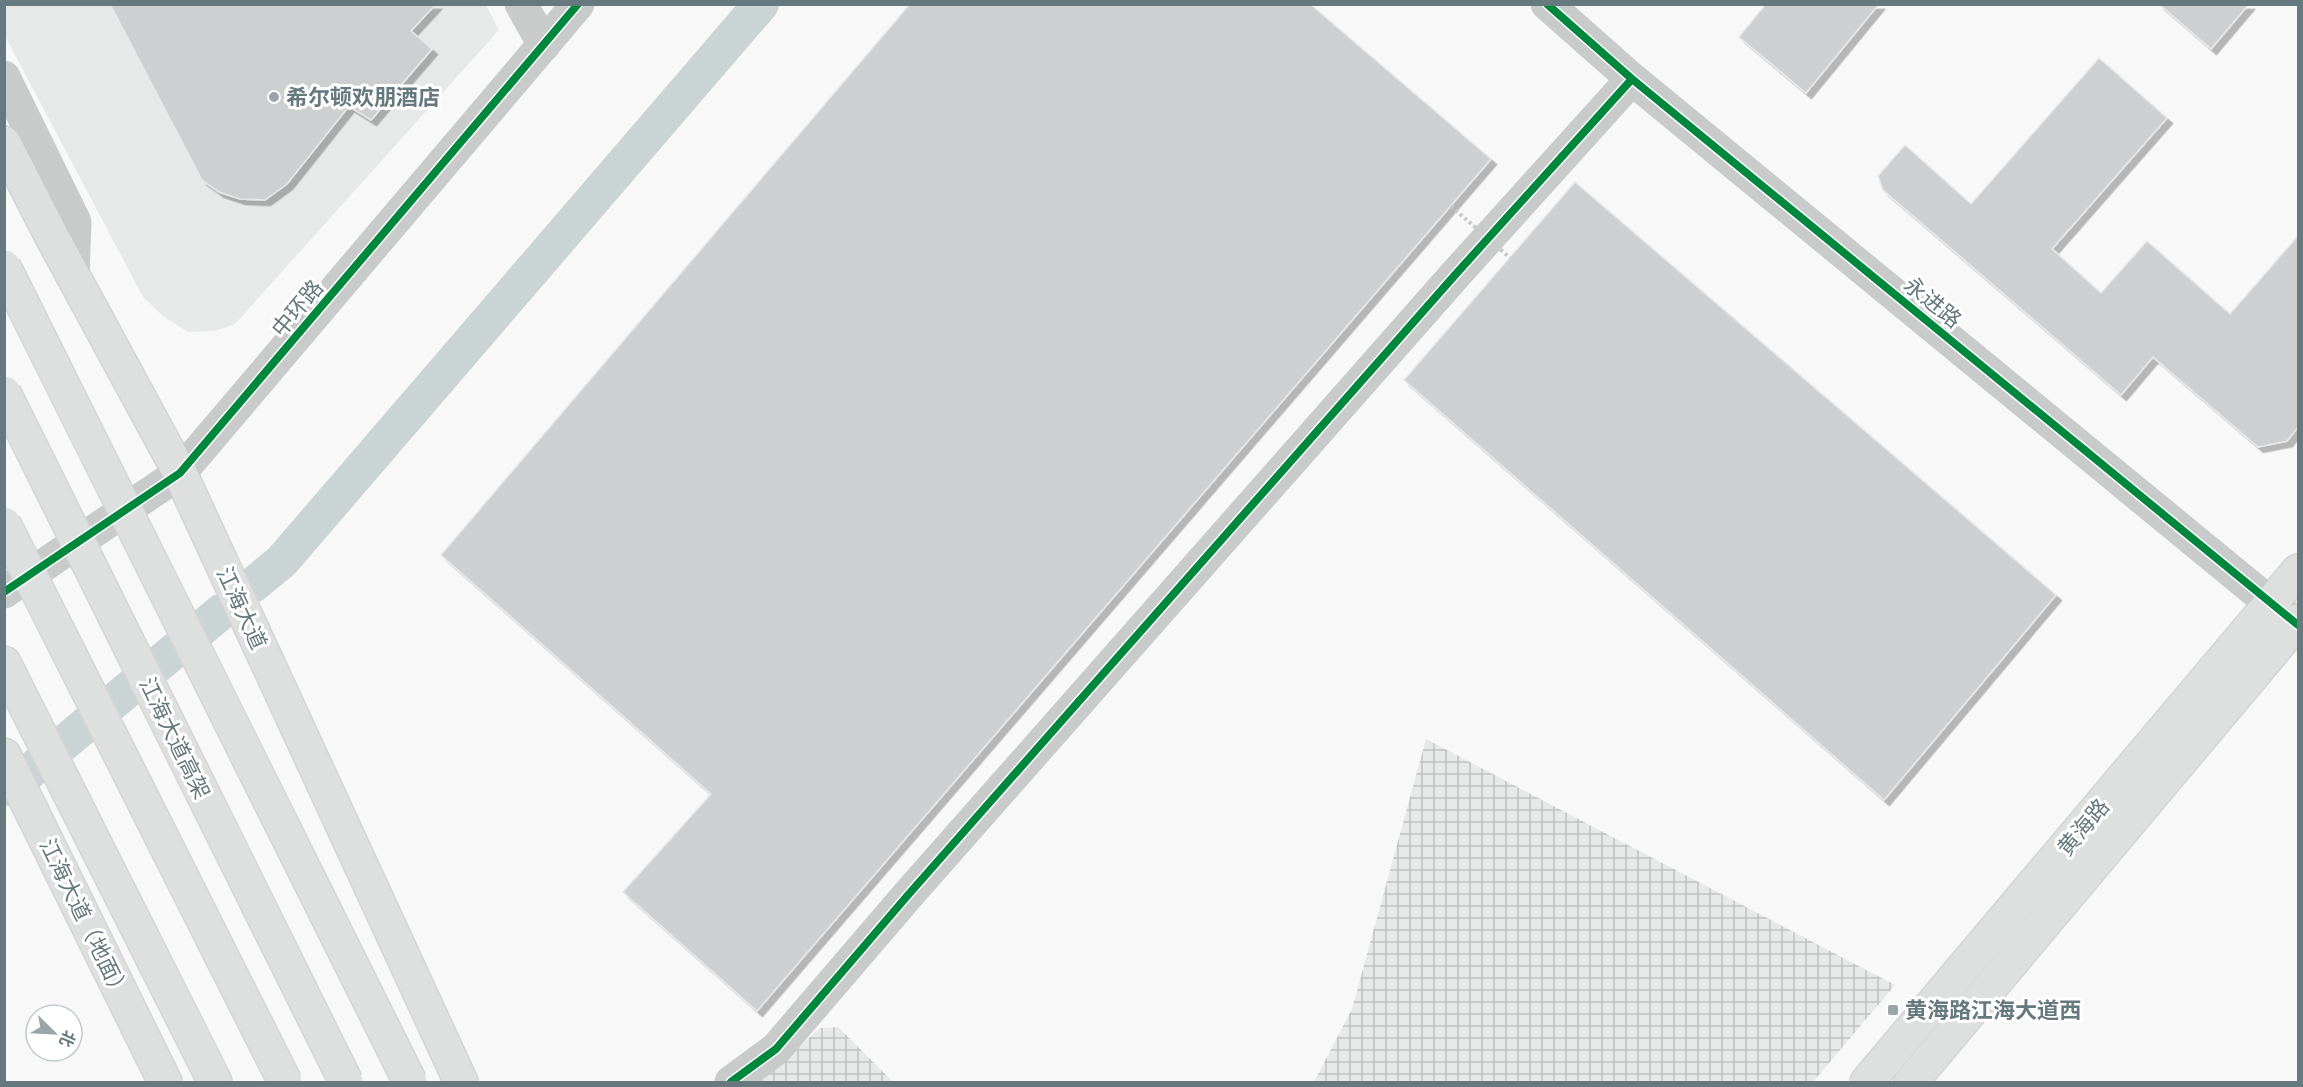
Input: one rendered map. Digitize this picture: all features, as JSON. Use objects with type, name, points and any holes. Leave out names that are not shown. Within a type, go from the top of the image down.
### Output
[{"type":"main road","name":"江海大道","points":[[4,143],[180,473],[461,1083]]},
{"type":"main road","points":[[4,267],[410,1083]]},
{"type":"main road","name":"江海大道高架","points":[[4,393],[346,1083]]},
{"type":"main road","points":[[4,524],[285,1083]]},
{"type":"main road","name":"黄海路","points":[[1867,1083],[2298,571]]},
{"type":"main road","name":"黄海路","points":[[1911,1083],[2298,624]]},
{"type":"main road","points":[[4,663],[215,1083]]},
{"type":"main road","name":"江海大道（地面）","points":[[4,755],[165,1083]]},
{"type":"street","points":[[521,4],[544,45]]},
{"type":"street","name":"中环路","points":[[4,592],[180,473],[578,4]]},
{"type":"street","name":"永进路","points":[[1547,4],[1632,79],[2298,624]]},
{"type":"street","points":[[4,77],[75,222],[73,276]]},
{"type":"street","points":[[731,1083],[776,1049],[908,895],[1455,274],[1632,79]]},
{"type":"path","points":[[1450,206],[1510,258]]},
{"type":"shaded area","points":[[4,5],[486,5],[499,30],[235,324],[215,331],[188,332],[163,316],[143,297],[5,36]]},
{"type":"shaded area","points":[[1426,739],[1895,985],[1813,1082],[1314,1082],[1352,1009]]},
{"type":"shaded area","points":[[838,1027],[893,1082],[754,1082],[778,1066],[820,1028]]},
{"type":"building","points":[[110,4],[436,4],[411,31],[432,49],[371,120],[349,106],[287,184],[265,200],[240,199],[219,192],[202,180]]},
{"type":"building","points":[[910,4],[1310,4],[1491,159],[757,1011],[623,892],[711,794],[441,555]]},
{"type":"building","points":[[1766,4],[1879,4],[1806,93],[1739,37]]},
{"type":"building","points":[[2159,4],[2249,4],[2211,49]]},
{"type":"building","points":[[2099,58],[2167,118],[2052,249],[2101,293],[2147,241],[2230,314],[2298,236],[2298,427],[2287,441],[2258,447],[2153,357],[2121,395],[1883,190],[1878,176],[1905,145],[1971,204]]},
{"type":"building","points":[[1575,182],[2056,595],[1884,800],[1404,380]]},
{"type":"waterway","points":[[253,585],[282,561],[761,4]]},
{"type":"waterway","points":[[10,788],[221,612]]},
{"type":"cycle path","points":[[4,592],[180,473],[578,4]]},
{"type":"cycle path","points":[[1547,4],[1632,79],[2298,625]]},
{"type":"cycle path","points":[[731,1082],[776,1049],[908,895],[1455,275],[1632,79]]},
{"type":"place","name":"希尔顿欢朋酒店","points":[[274,97]]},
{"type":"place","name":"黄海路江海大道西","points":[[1893,1010]]}]
